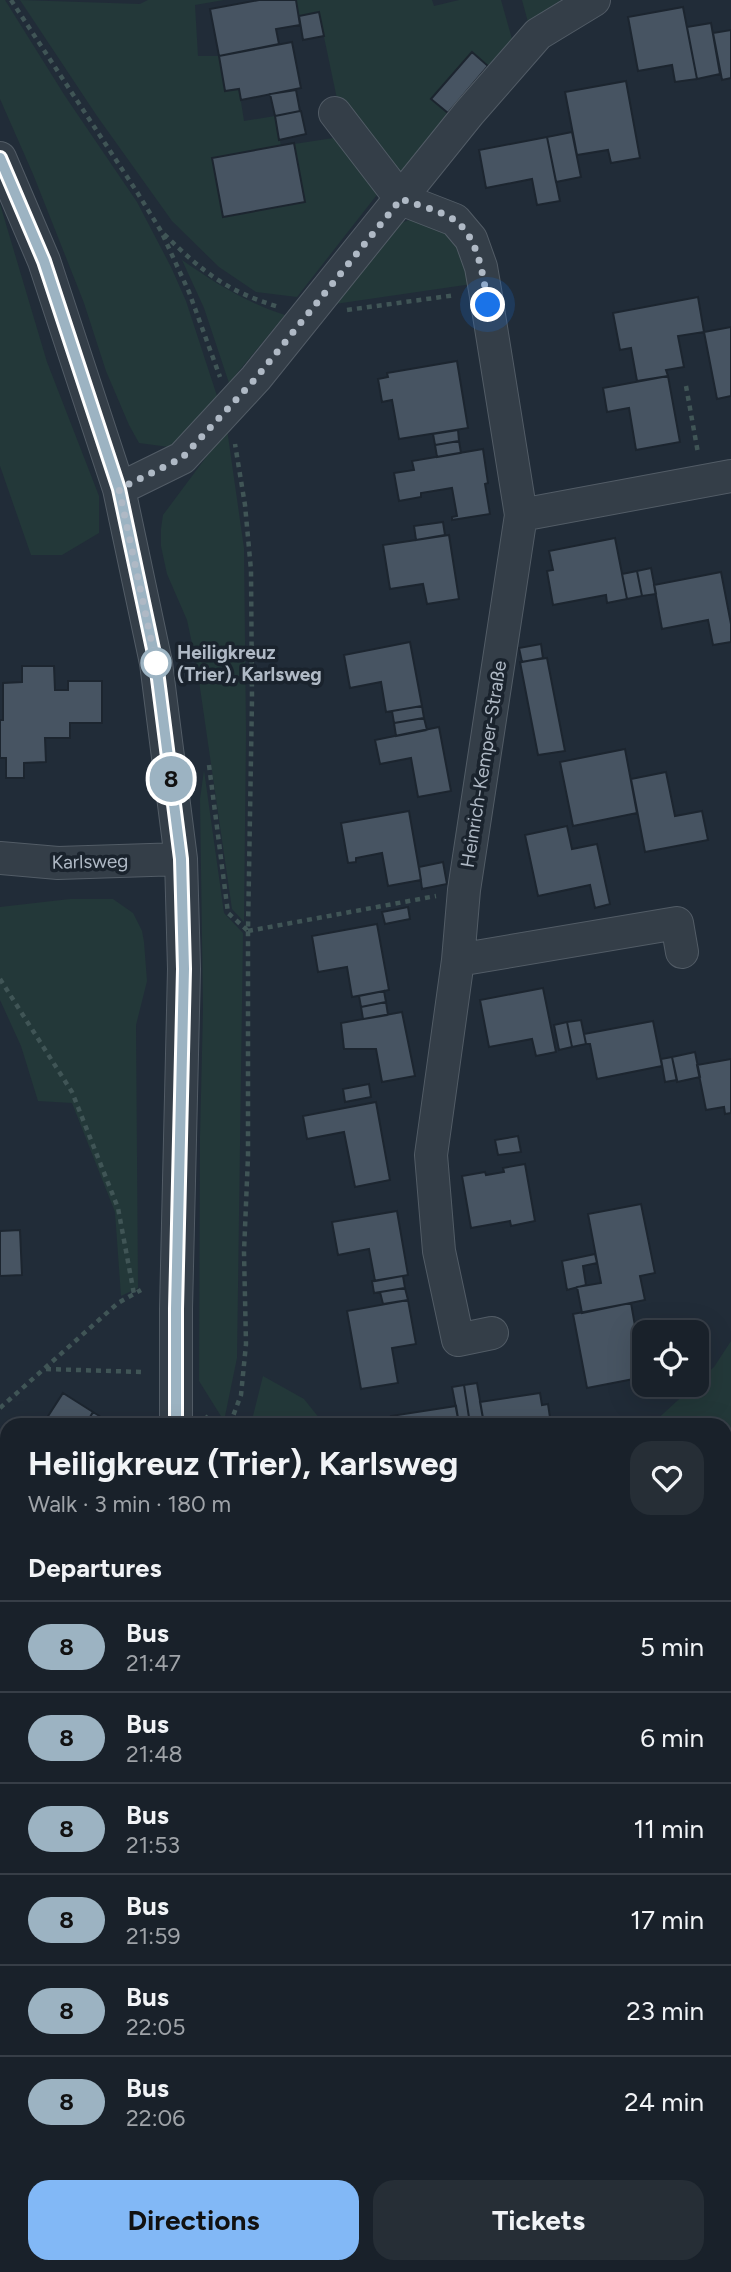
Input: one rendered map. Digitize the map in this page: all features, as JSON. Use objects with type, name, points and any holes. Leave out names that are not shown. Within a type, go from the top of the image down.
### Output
[{"type":"street","points":[[119,489],[182,458],[256,378],[468,114],[538,34],[594,0]]},
{"type":"street","points":[[335,113],[401,199]]},
{"type":"street","points":[[0,158],[44,261],[119,489],[156,663],[181,859],[184,969],[176,1418]]},
{"type":"street","name":"Heinrich-Kemper-Straße","points":[[401,199],[455,220],[471,239],[481,267],[521,515],[464,890],[458,960],[431,1156],[439,1251],[458,1340],[492,1333]]},
{"type":"street","points":[[521,515],[717,479]]},
{"type":"street","name":"Karlsweg","points":[[0,858],[58,863],[181,859]]},
{"type":"street","points":[[458,960],[677,923],[682,952]]},
{"type":"path","points":[[11,0],[161,231],[189,292],[230,407],[245,505],[251,570],[248,1156],[244,1252],[246,1344],[241,1395],[232,1418]]},
{"type":"path","points":[[686,386],[717,479]]},
{"type":"path","points":[[209,765],[228,913],[248,931]]},
{"type":"path","points":[[248,931],[464,890]]},
{"type":"path","points":[[0,979],[72,1092],[118,1208],[134,1294]]},
{"type":"path","points":[[0,1408],[118,1303],[141,1290]]},
{"type":"path","points":[[45,1369],[142,1372]]},
{"type":"green space","points":[[0,0],[5,0],[65,96],[137,202],[186,301],[217,396],[184,441],[169,447],[139,443],[129,425],[106,371],[84,303],[33,174],[0,99]]},
{"type":"green space","points":[[20,0],[140,4],[148,0],[224,0],[195,5],[198,56],[219,56],[225,91],[239,89],[244,121],[275,116],[281,146],[340,137],[383,187],[297,297],[256,292],[219,267],[172,221],[97,116]]},
{"type":"green space","points":[[296,0],[432,0],[434,6],[459,0],[501,0],[512,39],[488,66],[472,52],[431,99],[448,113],[396,178],[337,99],[319,13],[299,16]]},
{"type":"green space","points":[[522,0],[561,0],[528,22]]},
{"type":"green space","points":[[0,204],[47,362],[99,496],[99,533],[62,555],[31,555],[0,466]]},
{"type":"green space","points":[[411,219],[436,222],[459,240],[472,284],[328,305],[387,229]]},
{"type":"green space","points":[[182,260],[232,292],[285,315],[229,383],[204,308]]},
{"type":"green space","points":[[227,429],[244,548],[244,922],[232,909],[197,667],[187,620],[167,574],[161,546],[163,515]]},
{"type":"green space","points":[[204,770],[224,913],[243,933],[237,1358],[225,1418],[199,1381],[203,1009],[200,799]]},
{"type":"green space","points":[[70,899],[113,899],[133,913],[144,942],[147,981],[136,1025],[138,1288],[121,1296],[115,1212],[72,1103],[38,1101],[21,1046],[0,1000],[0,907]]},
{"type":"green space","points":[[731,1341],[731,1418],[659,1418],[681,1397],[709,1397],[709,1372]]},
{"type":"green space","points":[[263,1376],[304,1399],[319,1418],[252,1418]]},
{"type":"building","points":[[259,0],[296,0],[300,25],[276,29],[279,44],[219,56],[210,9]]},
{"type":"building","points":[[683,7],[697,79],[675,82],[672,65],[638,71],[628,17]]},
{"type":"building","points":[[319,12],[324,36],[303,40],[299,16]]},
{"type":"building","points":[[711,23],[720,74],[697,79],[687,27]]},
{"type":"building","points":[[731,30],[731,78],[722,80],[713,33]]},
{"type":"building","points":[[292,42],[301,88],[241,100],[239,89],[225,91],[219,56]]},
{"type":"building","points":[[472,52],[488,66],[448,113],[431,99]]},
{"type":"building","points":[[626,81],[640,158],[611,163],[608,150],[577,155],[565,92]]},
{"type":"building","points":[[296,90],[300,111],[275,116],[270,94]]},
{"type":"building","points":[[301,111],[306,134],[279,140],[275,116]]},
{"type":"building","points":[[572,132],[581,177],[556,182],[547,137]]},
{"type":"building","points":[[547,137],[560,201],[537,205],[532,179],[486,188],[479,150]]},
{"type":"building","points":[[294,143],[305,202],[223,217],[212,158]]},
{"type":"building","points":[[698,297],[704,332],[678,336],[684,367],[666,370],[668,376],[637,381],[631,348],[620,350],[613,313]]},
{"type":"building","points":[[731,327],[731,396],[717,399],[704,332]]},
{"type":"building","points":[[457,361],[468,428],[399,439],[392,400],[382,402],[378,379],[388,377],[387,373]]},
{"type":"building","points":[[668,376],[680,442],[636,450],[629,408],[607,412],[603,388]]},
{"type":"building","points":[[458,430],[459,441],[435,445],[433,434]]},
{"type":"building","points":[[459,441],[461,453],[437,457],[435,445]]},
{"type":"building","points":[[483,449],[490,514],[452,520],[452,517],[457,516],[452,488],[421,493],[421,497],[399,501],[394,473],[414,470],[412,461]]},
{"type":"building","points":[[443,522],[445,535],[416,540],[414,526]]},
{"type":"building","points":[[449,535],[459,599],[427,604],[423,584],[390,589],[383,545]]},
{"type":"building","points":[[615,538],[627,599],[607,603],[606,595],[553,605],[547,571],[553,570],[549,551]]},
{"type":"building","points":[[651,568],[656,594],[642,596],[637,571]]},
{"type":"building","points":[[637,571],[642,596],[627,599],[622,574]]},
{"type":"building","points":[[721,572],[731,624],[731,642],[713,645],[708,620],[662,629],[654,585]]},
{"type":"building","points":[[410,642],[422,706],[386,712],[381,682],[350,688],[344,655]]},
{"type":"building","points":[[541,644],[543,658],[522,662],[519,648]]},
{"type":"building","points":[[547,658],[565,751],[538,755],[520,662]]},
{"type":"building","points":[[22,666],[54,666],[55,690],[68,690],[68,681],[102,681],[102,723],[70,723],[70,738],[45,738],[46,762],[24,763],[24,778],[6,778],[6,758],[0,758],[3,683],[22,682]]},
{"type":"building","points":[[422,706],[424,718],[394,723],[392,711]]},
{"type":"building","points":[[424,718],[427,730],[396,736],[394,723]]},
{"type":"building","points":[[439,727],[451,791],[418,797],[411,758],[380,764],[375,740]]},
{"type":"building","points":[[625,749],[637,813],[573,826],[560,762]]},
{"type":"building","points":[[666,772],[675,816],[702,811],[708,840],[645,852],[631,779]]},
{"type":"building","points":[[409,811],[421,880],[388,886],[382,853],[356,858],[356,862],[348,863],[341,823]]},
{"type":"building","points":[[567,826],[572,849],[597,844],[610,904],[595,908],[590,885],[538,896],[525,835]]},
{"type":"building","points":[[443,862],[447,884],[422,889],[419,867]]},
{"type":"building","points":[[408,907],[410,919],[385,924],[382,912]]},
{"type":"building","points":[[377,924],[389,990],[352,997],[347,967],[318,972],[312,936]]},
{"type":"building","points":[[543,988],[556,1052],[536,1056],[532,1039],[489,1047],[480,1000]]},
{"type":"building","points":[[384,991],[386,1002],[361,1007],[359,996]]},
{"type":"building","points":[[386,1002],[388,1015],[363,1019],[361,1007]]},
{"type":"building","points":[[402,1012],[415,1076],[382,1082],[376,1049],[344,1049],[341,1023]]},
{"type":"building","points":[[581,1020],[586,1044],[572,1047],[567,1022]]},
{"type":"building","points":[[653,1021],[662,1066],[597,1079],[590,1044],[586,1044],[584,1034]]},
{"type":"building","points":[[567,1022],[572,1047],[559,1050],[554,1025]]},
{"type":"building","points":[[695,1052],[700,1077],[677,1082],[672,1057]]},
{"type":"building","points":[[672,1057],[677,1080],[665,1082],[661,1059]]},
{"type":"building","points":[[731,1059],[731,1113],[725,1114],[724,1107],[706,1110],[697,1065]]},
{"type":"building","points":[[369,1084],[371,1097],[345,1102],[343,1089]]},
{"type":"building","points":[[376,1102],[390,1180],[355,1187],[344,1132],[307,1139],[303,1116]]},
{"type":"building","points":[[518,1136],[521,1152],[498,1155],[495,1140]]},
{"type":"building","points":[[525,1164],[535,1221],[511,1226],[510,1221],[471,1228],[462,1176],[504,1172],[503,1168]]},
{"type":"building","points":[[641,1204],[655,1273],[640,1276],[645,1300],[582,1313],[577,1287],[601,1283],[588,1214]]},
{"type":"building","points":[[397,1211],[408,1275],[375,1281],[369,1249],[338,1255],[332,1222]]},
{"type":"building","points":[[20,1230],[22,1275],[0,1276],[0,1231]]},
{"type":"building","points":[[595,1254],[597,1263],[583,1266],[586,1285],[567,1290],[562,1261]]},
{"type":"building","points":[[403,1276],[405,1288],[374,1293],[372,1281]]},
{"type":"building","points":[[405,1288],[408,1300],[383,1304],[380,1292]]},
{"type":"building","points":[[408,1300],[416,1344],[392,1348],[398,1383],[361,1389],[347,1311]]},
{"type":"building","points":[[631,1303],[634,1320],[632,1379],[587,1388],[573,1314]]},
{"type":"building","points":[[477,1383],[483,1418],[469,1418],[464,1385]]},
{"type":"building","points":[[464,1385],[469,1418],[458,1418],[452,1387]]},
{"type":"building","points":[[63,1393],[93,1412],[90,1418],[47,1418]]},
{"type":"building","points":[[540,1393],[542,1405],[548,1404],[550,1418],[483,1418],[480,1402]]},
{"type":"building","points":[[456,1406],[458,1418],[391,1418]]},
{"type":"building","points":[[93,1412],[102,1418],[90,1418]]},
{"type":"bus line","name":"8","points":[[0,158],[44,261],[119,489],[156,663],[181,859],[184,969],[179,1098],[176,1418]]},
{"type":"place","name":"Heiligkreuz (Trier), Karlsweg","points":[[156,663]]},
{"type":"route","points":[[156,663],[119,489],[182,458],[256,378],[401,199],[455,220],[471,239],[481,267],[488,305]]}]
